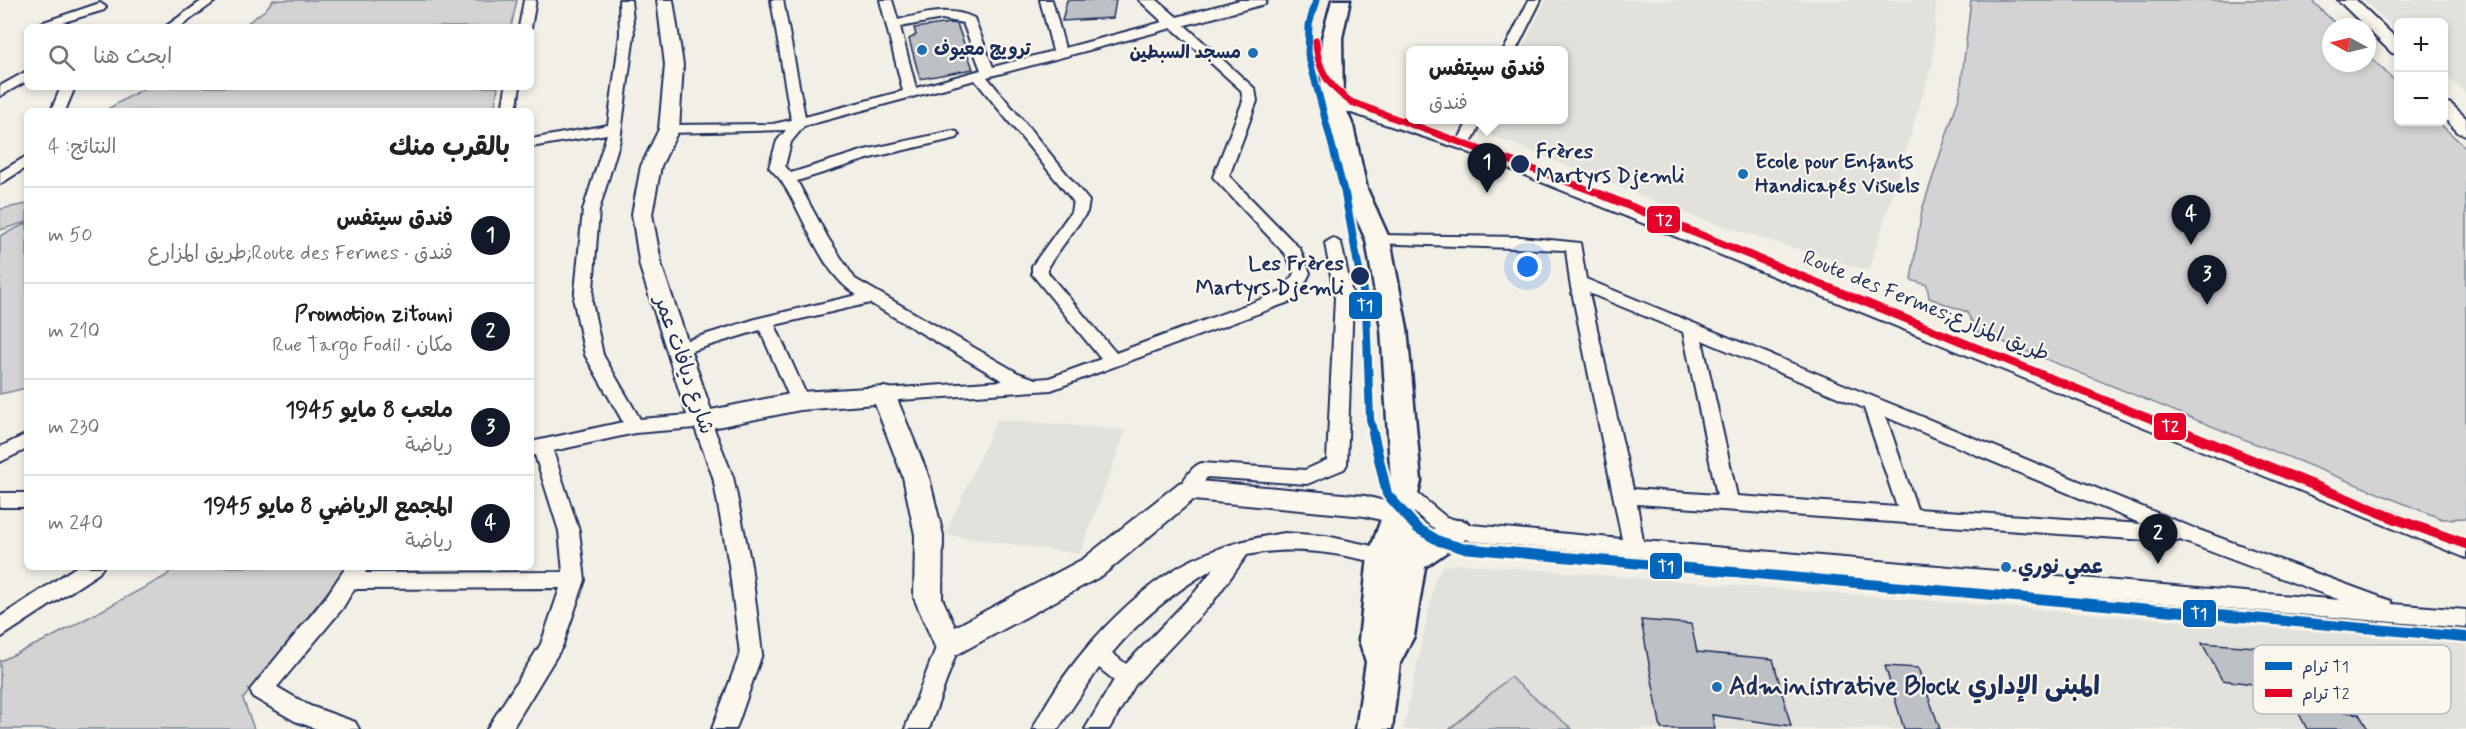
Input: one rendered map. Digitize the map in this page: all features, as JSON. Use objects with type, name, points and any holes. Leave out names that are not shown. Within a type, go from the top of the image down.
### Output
[{"type":"main road","points":[[1340,1],[1332,38],[1332,102],[1342,126],[1355,189],[1378,240],[1394,328],[1401,504],[1410,547],[1397,558],[1397,636],[1383,662],[1370,727]]},
{"type":"main road","points":[[1397,558],[1456,530]]},
{"type":"street","points":[[175,24],[211,0]]},
{"type":"street","points":[[526,24],[530,0]]},
{"type":"street","points":[[625,0],[627,34],[614,128],[604,173],[591,210],[583,302],[594,355],[635,426]]},
{"type":"street","name":"شارع ديافات عمر","points":[[665,0],[675,65],[669,129],[651,166],[642,214],[651,267],[723,477],[740,565],[751,654],[724,729]]},
{"type":"street","points":[[777,0],[799,123],[784,141],[777,167],[788,179],[838,268],[849,283],[1014,378],[1051,384]]},
{"type":"street","points":[[886,0],[911,95]]},
{"type":"street","points":[[1046,0],[1060,53]]},
{"type":"street","points":[[499,729],[550,647],[574,580],[569,531],[536,448],[635,426],[702,421],[800,401],[1051,384],[1291,295],[1302,273],[1294,253],[1221,177],[1250,101],[1248,89],[1147,0]]},
{"type":"street","points":[[669,129],[773,128],[799,123],[911,95],[1259,0]]},
{"type":"street","points":[[1512,46],[1535,0]]},
{"type":"street","points":[[2326,0],[2345,18]]},
{"type":"street","points":[[2346,0],[2394,57]]},
{"type":"street","points":[[46,23],[102,4]]},
{"type":"street","points":[[93,24],[102,4]]},
{"type":"street","points":[[893,25],[951,15],[962,16],[969,21],[983,74],[1081,201],[1079,212],[1040,266],[1040,274],[1113,361]]},
{"type":"street","points":[[2376,45],[2394,58]]},
{"type":"street","points":[[0,92],[24,77]]},
{"type":"street","points":[[60,106],[67,90]]},
{"type":"street","points":[[60,106],[79,90]]},
{"type":"street","points":[[510,108],[512,90]]},
{"type":"street","points":[[2448,95],[2466,112]]},
{"type":"street","name":"Route des Fermes;طريق المزارع","points":[[1332,102],[1462,146],[2466,550]]},
{"type":"street","points":[[2448,112],[2466,129]]},
{"type":"street","points":[[1462,146],[1474,124]]},
{"type":"street","points":[[534,142],[614,128]]},
{"type":"street","points":[[788,179],[870,153],[952,135]]},
{"type":"street","points":[[0,179],[24,162]]},
{"type":"street","points":[[1378,240],[1521,242],[1574,246],[1578,282],[1626,496],[1634,546]]},
{"type":"street","points":[[917,729],[948,645],[1093,567],[1188,490],[1202,470],[1307,477],[1337,464],[1344,298],[1333,243]]},
{"type":"street","points":[[1578,282],[2189,535],[2405,616]]},
{"type":"street","points":[[678,349],[765,322],[872,297]]},
{"type":"street","points":[[765,322],[800,401]]},
{"type":"street","points":[[1691,328],[1729,505]]},
{"type":"street","points":[[884,395],[916,477],[929,535],[928,598],[948,645]]},
{"type":"street","points":[[1872,403],[1910,517]]},
{"type":"street","points":[[0,454],[24,442]]},
{"type":"street","points":[[1188,490],[1365,506],[1401,504],[1426,513],[1456,530],[1491,536],[1634,546],[1903,573],[2405,616],[2466,619]]},
{"type":"street","points":[[1626,496],[1729,505],[2189,535]]},
{"type":"street","points":[[0,500],[24,501]]},
{"type":"street","points":[[1045,729],[1097,654],[1163,591],[1197,566],[1239,550],[1283,541],[1306,541],[1397,558]]},
{"type":"street","points":[[1097,729],[1127,678],[1210,590],[1239,550]]},
{"type":"street","points":[[0,628],[87,570]]},
{"type":"street","points":[[347,729],[303,714],[261,690],[334,603],[353,574],[574,580]]},
{"type":"street","points":[[1097,654],[1127,678]]},
{"type":"shaded area","points":[[273,0],[517,0],[512,24],[246,24],[265,10]]},
{"type":"shaded area","name":"Ecole pour Enfants Handicapés Visuels","points":[[1546,0],[1936,0],[1933,62],[1869,271],[1691,216],[1483,132],[1487,124],[1568,124],[1568,46],[1524,46]]},
{"type":"shaded area","points":[[1971,0],[2311,0],[2330,18],[2322,18],[2322,72],[2376,72],[2376,63],[2394,80],[2394,126],[2442,126],[2466,148],[2466,518],[2442,519],[1976,331],[1967,312],[1929,298],[1927,285],[1911,280],[1922,210],[1960,94]]},
{"type":"shaded area","points":[[2364,0],[2466,0],[2466,94],[2448,78],[2448,18],[2394,18],[2394,28]]},
{"type":"shaded area","points":[[141,90],[498,90],[494,108],[109,108]]},
{"type":"shaded area","points":[[24,205],[24,223],[0,230],[0,209]]},
{"type":"shaded area","points":[[24,224],[24,389],[0,394],[0,236]]},
{"type":"shaded area","points":[[997,419],[1126,430],[1080,554],[945,535]]},
{"type":"shaded area","points":[[1463,564],[2466,643],[2466,729],[1403,729],[1436,577],[1443,566]]},
{"type":"shaded area","points":[[171,570],[345,570],[243,699],[254,729],[0,729],[0,661],[52,637],[166,576]]},
{"type":"shaded area","points":[[1510,677],[1572,729],[1450,729]]},
{"type":"building","points":[[1067,0],[1116,0],[1113,18],[1062,21]]},
{"type":"building","name":"ترويج معيوف","points":[[957,24],[973,69],[920,79],[909,39],[916,35],[914,28]]},
{"type":"building","name":"Administrative Block المبنى الإداري","points":[[1641,620],[1691,624],[1697,652],[1773,659],[1791,726],[1712,715],[1715,729],[1661,729]]},
{"type":"building","points":[[2202,643],[2253,647],[2253,684],[2222,680]]},
{"type":"building","points":[[1885,666],[1918,668],[1940,729],[1904,729]]},
{"type":"building","points":[[2299,714],[2359,714],[2368,729],[2307,729]]},
{"type":"tram line","name":"T1","points":[[1316,0],[1309,25],[1308,54],[1343,185],[1366,308],[1370,419],[1387,494],[1417,528],[1439,541],[1462,548],[2466,637]]},
{"type":"tram line","name":"T2","points":[[1316,41],[1320,69],[1335,90],[1351,102],[1406,122]]},
{"type":"tram line","name":"T2","points":[[1411,124],[1586,188],[2396,519],[2466,544]]},
{"type":"place","name":"ترويج معيوف","points":[[922,50]]},
{"type":"place","name":"مسجد السبطين","points":[[1253,53]]},
{"type":"place","name":"Frères Martyrs Djemli","points":[[1520,164]]},
{"type":"place","name":"Ecole pour Enfants Handicapés Visuels","points":[[1743,174]]},
{"type":"place","name":"فندق سيتفس","points":[[1487,193]]},
{"type":"place","name":"المجمع الرياضي 8 مايو 1945","points":[[2191,245]]},
{"type":"place","name":"Les Frères Martyrs Djemli","points":[[1360,276]]},
{"type":"place","name":"ملعب 8 مايو 1945","points":[[2207,305]]},
{"type":"place","name":"Promotion zitouni","points":[[2158,564]]},
{"type":"place","name":"عمي نوري","points":[[2006,567]]},
{"type":"place","name":"Administrative Block المبنى الإداري","points":[[1717,687]]}]
